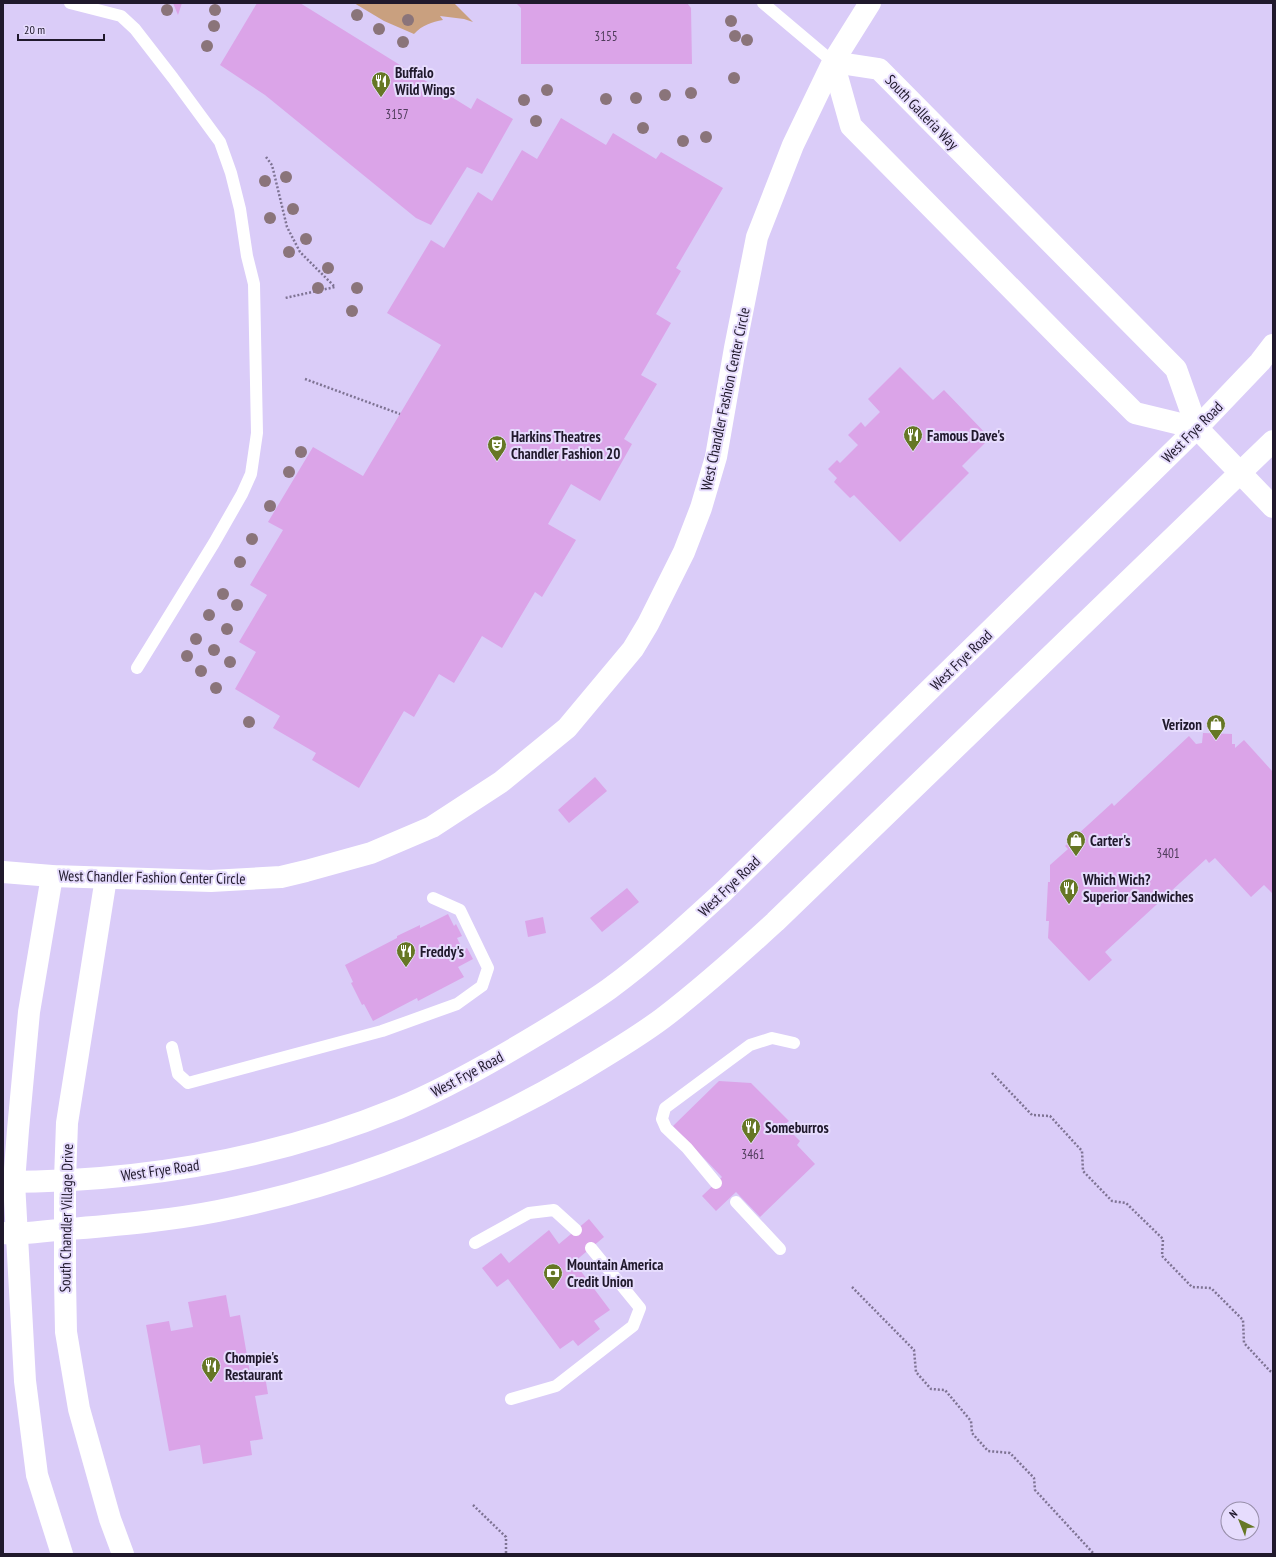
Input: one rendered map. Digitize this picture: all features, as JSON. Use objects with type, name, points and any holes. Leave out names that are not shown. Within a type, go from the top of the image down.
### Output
[{"type":"street","name":"West Chandler Fashion Center Circle","points":[[3,872],[52,876],[212,881],[281,877],[371,853],[432,828],[501,782],[567,728],[633,648],[648,624],[684,552],[701,508],[716,457],[757,237],[793,145],[833,62],[870,3]]},
{"type":"street","name":"South Galleria Way","points":[[833,62],[879,68],[1176,369],[1197,428],[1273,507]]},
{"type":"street","points":[[833,62],[851,126],[1052,330],[1135,413],[1197,428]]},
{"type":"street","name":"West Frye Road","points":[[41,1181],[145,1173],[191,1167],[232,1159],[332,1133],[400,1107],[469,1074],[532,1038],[610,988],[652,955],[725,890],[1197,428],[1260,362],[1273,345]]},
{"type":"street","points":[[64,1230],[111,1226],[216,1211],[274,1199],[383,1166],[483,1123],[555,1086],[619,1048],[663,1018],[741,954],[1273,441]]},
{"type":"street","points":[[52,876],[30,1012],[18,1130],[9,1182],[10,1234],[25,1381],[37,1475],[62,1554]]},
{"type":"street","name":"South Chandler Village Drive","points":[[106,878],[67,1123],[64,1230],[66,1332],[79,1409],[110,1519],[123,1554]]},
{"type":"street","name":"South Chandler Village Drive","points":[[9,1182],[41,1181]]},
{"type":"street","name":"South Chandler Village Drive","points":[[10,1234],[64,1230]]},
{"type":"lane","points":[[70,3],[85,5],[122,16],[135,29],[220,142],[231,173],[240,209],[247,256],[254,284],[257,433],[251,474],[242,494],[214,543],[137,668]]},
{"type":"lane","points":[[763,3],[833,62]]},
{"type":"lane","points":[[172,1047],[178,1074],[188,1083],[382,1031],[458,1004],[482,986],[488,968],[460,910],[433,898]]},
{"type":"lane","points":[[716,1183],[687,1148],[666,1128],[662,1120],[665,1108],[750,1045],[772,1038],[794,1043]]},
{"type":"lane","points":[[736,1202],[780,1249]]},
{"type":"lane","points":[[475,1243],[529,1213],[554,1210],[576,1230]]},
{"type":"lane","points":[[511,1399],[556,1386],[633,1326],[640,1308],[591,1248]]},
{"type":"path","points":[[266,158],[272,165],[287,227],[300,252],[335,287],[285,298]]},
{"type":"path","points":[[305,379],[400,414]]},
{"type":"path","points":[[992,1073],[1032,1115],[1050,1116],[1056,1122],[1082,1151],[1083,1171],[1112,1201],[1126,1203],[1163,1239],[1162,1256],[1192,1287],[1211,1288],[1243,1320],[1244,1343],[1270,1372],[1273,1372]]},
{"type":"path","points":[[852,1287],[914,1350],[916,1372],[931,1388],[945,1390],[971,1421],[972,1434],[988,1451],[1010,1453],[1034,1478],[1035,1490],[1094,1554]]},
{"type":"path","points":[[473,1504],[506,1537],[506,1554]]},
{"type":"shaded area","points":[[354,3],[454,3],[473,22],[464,19],[440,16],[443,20],[427,24],[414,34],[384,21]]},
{"type":"building","points":[[173,3],[182,3],[178,15]]},
{"type":"building","points":[[257,3],[300,3],[471,109],[477,98],[513,119],[482,174],[467,167],[431,225],[416,218],[265,95],[220,65]]},
{"type":"building","points":[[516,3],[687,3],[691,8],[692,64],[521,64],[521,8]]},
{"type":"building","name":"Harkins Theatres Chandler Fashion 20","points":[[561,118],[606,145],[613,133],[656,159],[661,152],[723,188],[676,268],[681,271],[656,314],[671,323],[641,375],[657,384],[624,439],[632,444],[600,501],[571,484],[548,524],[576,540],[542,597],[535,592],[502,648],[482,636],[454,683],[439,674],[414,717],[404,711],[359,788],[312,760],[316,753],[273,728],[280,716],[235,689],[256,652],[239,642],[267,595],[250,585],[283,530],[268,522],[313,447],[363,476],[441,345],[387,313],[431,240],[444,248],[478,192],[492,201],[522,150],[537,159]]},
{"type":"building","name":"Famous Dave's","points":[[900,367],[933,400],[944,390],[990,438],[962,466],[969,473],[900,542],[854,495],[850,498],[834,482],[837,478],[828,469],[837,460],[840,463],[858,445],[848,435],[861,422],[865,427],[880,412],[868,399]]},
{"type":"building","points":[[1203,733],[1232,734],[1232,744],[1235,744],[1235,748],[1244,740],[1273,772],[1273,894],[1264,885],[1251,897],[1215,858],[1209,863],[1206,859],[1105,952],[1112,960],[1089,981],[1048,938],[1049,921],[1046,921],[1048,882],[1050,882],[1050,865],[1068,849],[1065,846],[1112,803],[1114,806],[1189,736],[1196,744],[1202,743]]},
{"type":"building","points":[[595,777],[607,791],[569,823],[558,810]]},
{"type":"building","points":[[627,888],[639,902],[602,932],[590,918]]},
{"type":"building","points":[[448,914],[454,926],[456,924],[462,936],[457,938],[463,950],[467,948],[473,959],[458,967],[464,977],[418,1001],[417,998],[373,1021],[364,1004],[362,1005],[351,983],[353,982],[345,965],[397,938],[397,936],[420,925],[420,928]]},
{"type":"building","points":[[543,917],[546,933],[528,937],[525,921]]},
{"type":"building","points":[[719,1081],[751,1083],[789,1121],[784,1125],[800,1141],[797,1145],[815,1164],[760,1217],[736,1192],[716,1211],[702,1196],[722,1177],[673,1126]]},
{"type":"building","points":[[589,1219],[604,1237],[574,1262],[610,1310],[594,1321],[600,1329],[578,1346],[573,1340],[560,1349],[508,1279],[497,1287],[482,1268],[501,1253],[509,1263],[549,1230],[559,1244]]},
{"type":"building","name":"Chompie's Restaurant","points":[[226,1295],[230,1317],[240,1315],[250,1373],[264,1370],[268,1394],[255,1396],[263,1439],[250,1441],[252,1455],[203,1464],[200,1445],[169,1451],[146,1325],[169,1321],[171,1331],[193,1327],[188,1302]]},
{"type":"place","name":"Buffalo Wild Wings","points":[[381,98]]},
{"type":"place","name":"Famous Dave's","points":[[913,452]]},
{"type":"place","name":"Harkins Theatres Chandler Fashion 20","points":[[497,462]]},
{"type":"place","name":"Verizon","points":[[1216,741]]},
{"type":"place","name":"Carter's","points":[[1076,857]]},
{"type":"place","name":"Which Wich? Superior Sandwiches","points":[[1069,905]]},
{"type":"place","name":"Freddy's","points":[[406,968]]},
{"type":"place","name":"Someburros","points":[[751,1144]]},
{"type":"place","name":"Mountain America Credit Union","points":[[553,1290]]},
{"type":"place","name":"Chompie's Restaurant","points":[[211,1383]]}]
